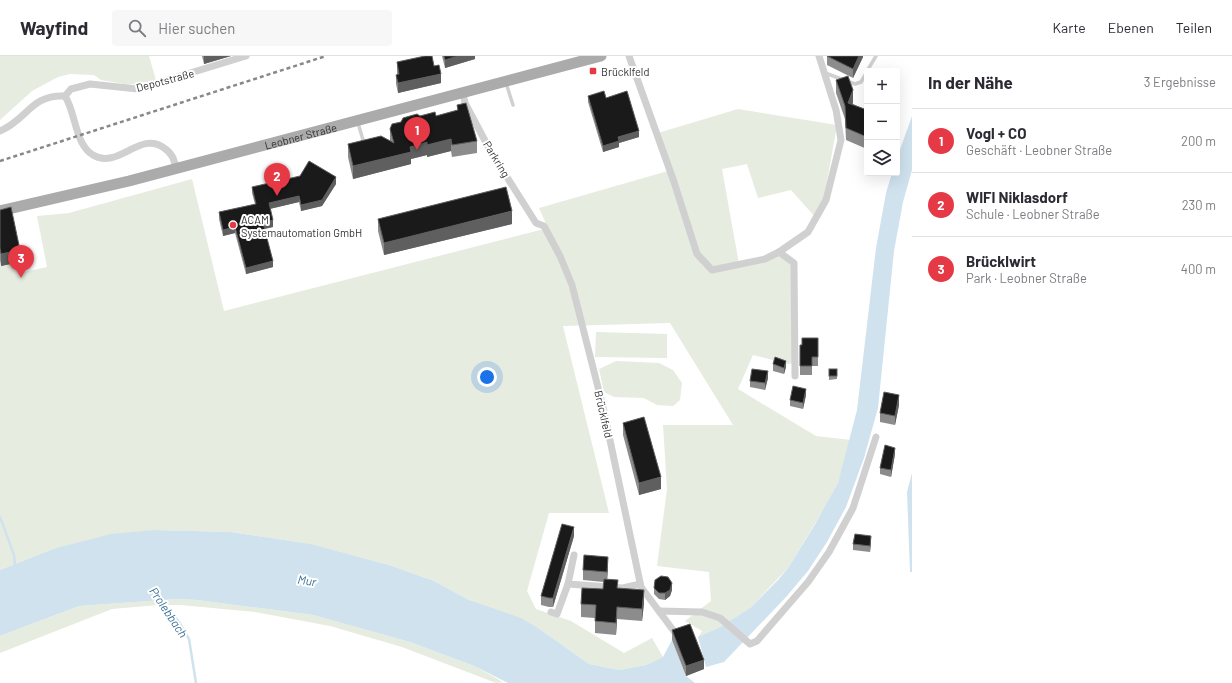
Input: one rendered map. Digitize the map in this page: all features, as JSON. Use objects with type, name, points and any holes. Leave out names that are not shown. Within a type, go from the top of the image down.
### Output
[{"type":"main road","name":"Leobner Straße","points":[[0,211],[176,168],[600,56]]},
{"type":"street","name":"Depotstraße","points":[[0,131],[15,122],[39,100],[54,95],[65,96],[71,89],[90,84],[138,89],[246,56]]},
{"type":"street","points":[[629,56],[674,182],[697,254],[712,270],[765,259],[779,252],[808,232],[826,200],[840,140],[836,110],[819,56]]},
{"type":"street","name":"Parkring","points":[[463,93],[465,102],[491,152],[536,223]]},
{"type":"street","points":[[65,96],[70,104],[81,139],[92,155],[100,158],[112,158],[149,142],[158,143],[174,157],[176,168]]},
{"type":"street","name":"Brücklfeld","points":[[536,223],[544,226],[560,256],[572,285],[603,407],[641,587],[676,634]]},
{"type":"street","points":[[779,252],[794,263],[794,376]]},
{"type":"street","points":[[659,611],[702,612],[720,618],[750,644],[757,641],[808,582],[829,552],[853,508],[876,437]]},
{"type":"street","points":[[551,612],[557,614],[568,584],[574,555]]},
{"type":"street","points":[[568,584],[624,588],[640,584]]},
{"type":"lane","points":[[869,68],[876,56]]},
{"type":"lane","points":[[823,72],[855,84],[861,82],[864,76]]},
{"type":"lane","points":[[505,82],[514,105]]},
{"type":"lane","points":[[358,120],[364,140]]},
{"type":"shaded area","points":[[0,56],[149,56],[156,80],[137,84],[125,84],[101,80],[94,75],[70,74],[58,77],[32,91],[0,120]]},
{"type":"shaded area","points":[[738,109],[837,125],[823,204],[816,218],[791,190],[758,198],[747,164],[722,169],[739,264],[779,252],[794,263],[794,363],[788,364],[753,355],[738,389],[816,436],[851,440],[838,483],[788,568],[750,608],[720,627],[698,637],[702,631],[685,621],[711,601],[709,572],[657,566],[667,489],[663,425],[733,425],[670,323],[563,326],[609,513],[549,513],[527,591],[536,609],[571,621],[624,653],[652,638],[663,657],[646,665],[619,670],[589,664],[541,630],[469,600],[434,581],[389,565],[310,544],[231,532],[155,530],[53,549],[0,570],[0,266],[20,262],[24,272],[47,267],[37,216],[69,213],[192,179],[224,311],[548,228],[539,208],[668,171],[658,133]]},
{"type":"shaded area","points":[[596,332],[667,334],[667,358],[595,357]]},
{"type":"shaded area","points":[[616,361],[659,363],[673,370],[682,383],[680,400],[673,406],[657,405],[644,398],[614,397],[604,392],[599,369]]},
{"type":"shaded area","points":[[177,599],[197,600],[313,615],[410,642],[474,666],[503,682],[496,683],[402,647],[330,626],[255,612],[181,605],[158,605],[112,609],[0,653],[0,636],[79,606]]},
{"type":"water","points":[[912,116],[912,170],[903,202],[894,251],[878,408],[864,458],[846,507],[827,542],[808,571],[786,597],[724,662],[706,667],[698,637],[720,627],[750,608],[778,580],[788,568],[814,526],[838,483],[857,410],[876,248],[886,193],[891,176],[900,176],[900,150]]},
{"type":"water","points":[[912,473],[912,572],[910,572],[907,492]]},
{"type":"water","name":"Mur","points":[[155,530],[231,532],[311,544],[389,565],[434,581],[469,600],[521,618],[541,630],[589,664],[619,670],[646,665],[663,657],[672,640],[686,676],[695,683],[508,683],[474,666],[410,642],[313,615],[197,600],[177,599],[79,606],[0,636],[0,570],[53,549],[111,534]]},
{"type":"building","points":[[432,56],[434,66],[439,65],[441,74],[398,83],[396,75],[399,74],[397,62]]},
{"type":"building","points":[[444,56],[458,56],[445,60]]},
{"type":"building","points":[[827,56],[859,56],[853,69]]},
{"type":"building","points":[[848,76],[853,90],[848,103],[864,109],[864,136],[846,128],[845,106],[836,80]]},
{"type":"building","points":[[604,91],[606,98],[627,91],[639,131],[618,137],[619,141],[603,146],[588,96]]},
{"type":"building","points":[[466,103],[477,141],[452,145],[451,139],[427,145],[427,142],[410,147],[411,152],[353,166],[348,144],[381,136],[394,143],[390,129],[392,124],[401,122],[403,118],[417,114],[420,116],[435,112],[436,116],[458,110],[457,105]]},
{"type":"building","points":[[309,161],[336,177],[322,200],[301,205],[299,196],[269,203],[273,220],[263,223],[273,261],[246,268],[235,227],[223,230],[219,212],[256,204],[252,187],[300,176]]},
{"type":"building","points":[[506,187],[512,211],[384,243],[378,219]]},
{"type":"building","points":[[11,207],[20,250],[1,254],[0,210]]},
{"type":"building","points":[[802,338],[818,338],[818,357],[812,357],[812,366],[800,366],[800,345],[802,345]]},
{"type":"building","points":[[775,357],[786,361],[784,368],[773,364]]},
{"type":"building","points":[[752,369],[768,371],[765,383],[750,381]]},
{"type":"building","points":[[829,369],[837,369],[837,376],[829,376]]},
{"type":"building","points":[[793,386],[806,389],[803,403],[790,400]]},
{"type":"building","points":[[884,392],[899,395],[895,416],[880,413]]},
{"type":"building","points":[[644,417],[661,477],[639,483],[623,423]]},
{"type":"building","points":[[885,445],[895,448],[891,470],[880,468]]},
{"type":"building","points":[[562,524],[574,527],[553,598],[549,598],[541,596]]},
{"type":"building","points":[[855,534],[871,536],[870,546],[853,544]]},
{"type":"building","points":[[584,555],[608,557],[607,572],[583,570]]},
{"type":"building","points":[[661,576],[668,577],[672,583],[670,590],[665,593],[659,593],[654,588],[655,580]]},
{"type":"building","points":[[604,579],[618,580],[617,588],[644,590],[642,609],[617,607],[616,623],[595,621],[596,605],[581,604],[582,588],[603,589]]},
{"type":"building","points":[[690,624],[704,660],[686,666],[672,630]]},
{"type":"waterway","points":[[0,517],[14,555],[15,566]]},
{"type":"waterway","name":"Prolebbach","points":[[161,599],[179,622],[189,639],[196,683]]},
{"type":"railway","points":[[0,161],[326,56]]},
{"type":"place","name":"Brücklfeld","points":[[593,71]]},
{"type":"place","name":"Vogl + CO","points":[[417,150]]},
{"type":"place","name":"WIFI Niklasdorf","points":[[277,196]]},
{"type":"place","name":"ACAM Systemautomation GmbH","points":[[233,225]]},
{"type":"place","name":"Brücklwirt","points":[[21,278]]}]
